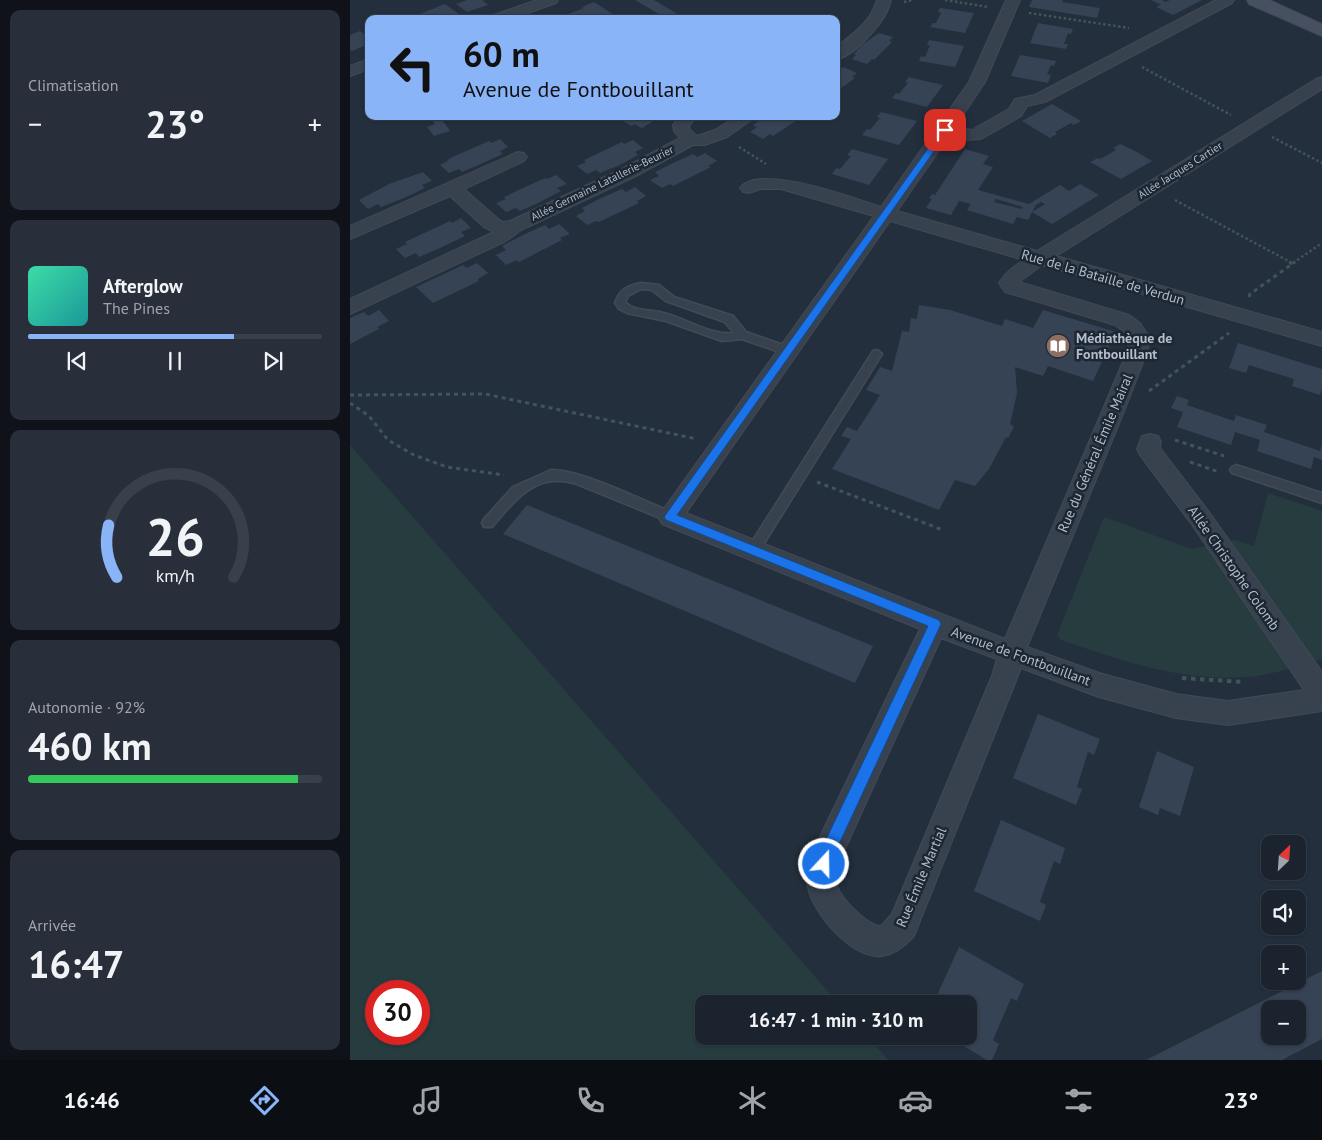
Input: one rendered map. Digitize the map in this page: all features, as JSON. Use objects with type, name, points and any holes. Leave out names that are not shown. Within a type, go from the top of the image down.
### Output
[{"type":"main road","points":[[1255,0],[1322,31]]},
{"type":"main road","points":[[1275,0],[1322,21]]},
{"type":"street","points":[[511,15],[551,0]]},
{"type":"street","points":[[840,36],[871,7],[874,0]]},
{"type":"street","points":[[840,51],[880,13],[884,0]]},
{"type":"street","points":[[945,130],[964,135],[975,134],[1016,112],[1021,102],[1039,99],[1226,0]]},
{"type":"street","points":[[670,517],[945,130],[977,82],[1011,5]]},
{"type":"street","points":[[350,71],[365,65]]},
{"type":"street","name":"Allée Jacques Cartier","points":[[1038,259],[1322,82]]},
{"type":"street","name":"Allée Germaine Latallerie-Beurier","points":[[685,120],[681,125],[682,131],[691,139]]},
{"type":"street","name":"Allée Germaine Latallerie-Beurier","points":[[350,307],[500,237],[514,226],[630,172],[691,139],[700,140],[713,137],[743,120]]},
{"type":"street","points":[[350,232],[518,157]]},
{"type":"street","name":"Rue de la Bataille de Verdun","points":[[754,186],[782,184],[1322,339]]},
{"type":"street","name":"Allée Germaine Latallerie-Beurier","points":[[452,188],[491,223],[501,228],[514,226]]},
{"type":"street","name":"Rue du Général Émile Mairal","points":[[1012,653],[1137,352],[1140,339],[1133,328],[1122,320],[1012,288],[1009,283],[1013,276],[1038,259]]},
{"type":"street","name":"Allée Christophe Colomb","points":[[1160,440],[1148,449],[1201,519],[1322,694]]},
{"type":"street","name":"Avenue de Fontbouillant","points":[[670,517],[754,549],[935,624],[1099,685],[1176,706],[1228,713],[1322,698]]},
{"type":"street","name":"Rue Émile Martial","points":[[935,624],[827,853],[821,874],[824,892],[844,922],[865,937],[880,941],[894,936],[903,925],[1005,676],[1012,653]]},
{"type":"lane","points":[[742,335],[729,319],[670,299],[655,287],[641,286],[631,290],[623,294],[620,303],[624,308],[667,318],[724,338],[742,335],[788,351]]},
{"type":"lane","points":[[754,549],[877,354]]},
{"type":"lane","points":[[1236,470],[1322,498]]},
{"type":"lane","points":[[488,523],[517,490],[535,480],[550,475],[580,480],[670,517]]},
{"type":"path","points":[[945,0],[1011,5],[1164,33]]},
{"type":"path","points":[[1125,55],[1251,126],[1322,163]]},
{"type":"path","points":[[720,134],[766,164],[744,176],[754,186]]},
{"type":"path","points":[[1152,187],[1293,264]]},
{"type":"path","points":[[350,403],[369,416],[388,440],[414,456],[447,467],[535,480]]},
{"type":"path","points":[[1160,440],[1227,457]]},
{"type":"path","points":[[800,476],[943,530]]},
{"type":"path","points":[[1174,677],[1249,683]]},
{"type":"green space","points":[[350,445],[831,995],[695,995],[695,1045],[876,1045],[888,1060],[350,1060]]},
{"type":"green space","points":[[1268,493],[1322,511],[1322,659],[1256,676],[1224,678],[1200,676],[1176,673],[1130,662],[1061,640],[1057,635],[1104,517],[1192,549],[1235,540],[1254,546]]},
{"type":"building","points":[[467,0],[482,0],[488,5],[467,12],[456,4]]},
{"type":"building","points":[[635,0],[654,0],[679,15],[660,15]]},
{"type":"building","points":[[1032,0],[1063,0],[1062,2],[1100,8],[1097,18],[1029,7]]},
{"type":"building","points":[[1151,0],[1164,0],[1162,1],[1165,2],[1170,0],[1202,0],[1173,15],[1156,7],[1161,5]]},
{"type":"building","points":[[594,2],[614,15],[566,15],[584,8],[582,7]]},
{"type":"building","points":[[445,4],[459,14],[456,15],[417,15]]},
{"type":"building","points":[[940,8],[974,13],[965,33],[930,27],[933,23],[936,23],[941,13],[938,12]]},
{"type":"building","points":[[1038,23],[1073,29],[1071,34],[1068,33],[1064,44],[1068,44],[1066,49],[1030,43]]},
{"type":"building","points":[[360,31],[365,34],[365,46],[352,51],[350,50],[350,35]]},
{"type":"building","points":[[879,33],[893,37],[889,41],[892,42],[874,60],[872,59],[867,64],[852,59],[862,45]]},
{"type":"building","points":[[929,40],[964,46],[955,67],[919,61],[921,56],[925,57],[930,45],[927,45]]},
{"type":"building","points":[[1020,55],[1056,61],[1054,66],[1051,65],[1047,74],[1051,75],[1048,83],[1011,76]]},
{"type":"building","points":[[843,67],[857,73],[852,77],[855,78],[840,89],[840,69]]},
{"type":"building","points":[[909,77],[943,85],[927,107],[892,98],[896,93],[899,94],[908,83],[905,82]]},
{"type":"building","points":[[1052,104],[1081,121],[1074,125],[1071,123],[1055,132],[1057,134],[1050,138],[1022,121]]},
{"type":"building","points":[[881,112],[917,121],[899,145],[862,135],[867,129],[870,130],[880,118],[877,117]]},
{"type":"building","points":[[432,120],[447,120],[443,121],[450,131],[434,136],[427,127],[435,124]]},
{"type":"building","points":[[621,120],[655,120],[642,128],[634,124],[632,126]]},
{"type":"building","points":[[760,120],[797,120],[773,136],[770,134],[763,139],[750,132],[757,127],[753,125]]},
{"type":"building","points":[[500,139],[508,147],[500,151],[503,154],[483,163],[462,172],[459,169],[449,173],[440,165],[448,159],[489,141],[491,143]]},
{"type":"building","points":[[633,140],[643,148],[635,152],[638,155],[620,165],[600,173],[596,170],[587,174],[577,166],[586,162],[584,160],[622,142],[624,144]]},
{"type":"building","points":[[1120,144],[1152,161],[1121,179],[1090,162],[1116,150],[1113,148]]},
{"type":"building","points":[[852,149],[888,159],[869,185],[832,174],[836,168],[840,169],[851,156],[847,155]]},
{"type":"building","points":[[965,149],[989,156],[983,164],[993,167],[978,190],[1029,204],[1060,185],[1069,191],[1080,184],[1099,195],[1052,224],[1032,212],[1028,220],[1017,217],[1013,224],[967,210],[971,204],[959,201],[951,215],[926,208],[932,199],[929,198],[932,194],[935,195]],"holes":[[[996,199],[1023,207],[1022,209],[994,202]],[[1041,202],[1045,204],[1032,212],[1036,205]]]},
{"type":"building","points":[[705,153],[717,161],[708,166],[711,167],[673,186],[670,184],[662,188],[650,180],[659,176],[655,172],[673,163],[693,154],[697,157]]},
{"type":"building","points":[[423,172],[432,181],[422,185],[425,188],[404,198],[381,207],[378,204],[368,209],[359,200],[389,184]]},
{"type":"building","points":[[556,175],[567,184],[557,188],[561,191],[540,202],[520,211],[516,208],[506,212],[496,203],[525,187]]},
{"type":"building","points":[[635,187],[646,196],[637,201],[639,203],[599,222],[596,221],[587,225],[576,216],[585,211],[582,208],[601,198],[622,189],[626,192]]},
{"type":"building","points":[[461,218],[471,228],[461,232],[465,236],[440,248],[419,257],[416,253],[405,258],[396,249],[407,244],[405,242],[450,221],[452,223]]},
{"type":"building","points":[[559,224],[570,234],[519,262],[517,260],[506,265],[496,255],[506,250],[502,246],[523,235],[545,225],[549,229]]},
{"type":"building","points":[[477,263],[488,273],[478,279],[479,281],[433,303],[416,287],[463,265],[467,268]]},
{"type":"building","points":[[919,305],[950,310],[1002,326],[1005,319],[1033,328],[1043,310],[1116,332],[1093,381],[1048,366],[1043,376],[1015,367],[1017,393],[1010,424],[1014,427],[1008,438],[1006,437],[989,469],[975,486],[955,480],[939,510],[832,469],[851,439],[841,436],[847,427],[857,431],[880,395],[866,390],[880,367],[892,371],[902,331],[909,332],[911,318],[917,319]]},
{"type":"building","points":[[379,310],[389,321],[377,327],[379,329],[350,344],[350,318],[364,312],[368,316]]},
{"type":"building","points":[[1238,343],[1322,369],[1320,395],[1292,386],[1294,379],[1249,365],[1246,373],[1229,368]]},
{"type":"building","points":[[1177,396],[1189,400],[1187,405],[1234,421],[1236,415],[1267,425],[1264,432],[1320,451],[1322,444],[1322,460],[1314,457],[1311,469],[1257,451],[1260,440],[1235,432],[1231,445],[1177,427],[1183,412],[1171,408]]},
{"type":"building","points":[[527,505],[873,646],[855,683],[503,534]]},
{"type":"building","points":[[1038,714],[1100,739],[1094,755],[1088,752],[1077,787],[1082,789],[1076,805],[1013,778]]},
{"type":"building","points":[[1157,751],[1194,767],[1180,816],[1160,808],[1158,815],[1139,807]]},
{"type":"building","points":[[1001,820],[1065,848],[1060,864],[1054,861],[1040,902],[1046,905],[1040,921],[974,891]]},
{"type":"building","points":[[959,947],[1024,984],[1017,1001],[1011,998],[993,1040],[999,1044],[992,1060],[987,1060],[962,1045],[977,1045],[977,995],[937,995]]},
{"type":"building","points":[[1322,971],[1322,1039],[1282,1060],[1146,1060],[1261,1002],[1261,1045],[1306,1045],[1306,1000],[1265,1000],[1284,990],[1306,990],[1306,979]]},
{"type":"place","name":"Médiathèque de Fontbouillant","points":[[1058,346]]},
{"type":"route","points":[[824,864],[827,853],[935,624],[754,549],[670,517],[945,130]]}]
